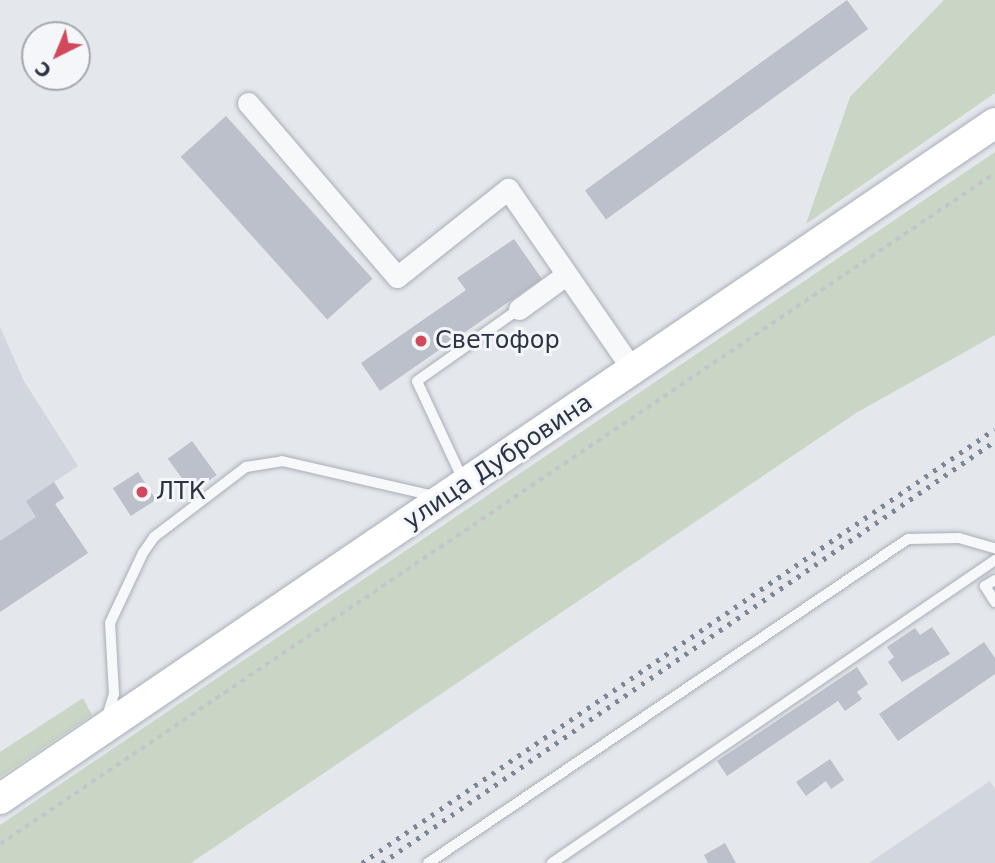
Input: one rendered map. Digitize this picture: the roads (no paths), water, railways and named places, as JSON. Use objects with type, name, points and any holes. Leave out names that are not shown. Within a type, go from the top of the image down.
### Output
[{"type":"main road","name":"улица Дубровина","points":[[0,799],[995,123]]},
{"type":"street","points":[[248,103],[397,277],[508,189],[632,370]]},
{"type":"street","points":[[519,309],[567,274]]},
{"type":"lane","points":[[103,729],[114,694],[110,623],[142,553],[154,537],[246,467],[282,461],[455,492],[417,381],[519,309]]},
{"type":"lane","points":[[428,863],[908,539],[959,538],[995,548]]},
{"type":"lane","points":[[552,863],[995,561]]},
{"type":"lane","points":[[995,580],[985,586],[995,602]]},
{"type":"railway","points":[[362,863],[995,429]]},
{"type":"railway","points":[[382,863],[995,441]]},
{"type":"place","name":"Светофор","points":[[421,341]]},
{"type":"place","name":"ЛТК","points":[[142,492]]}]
